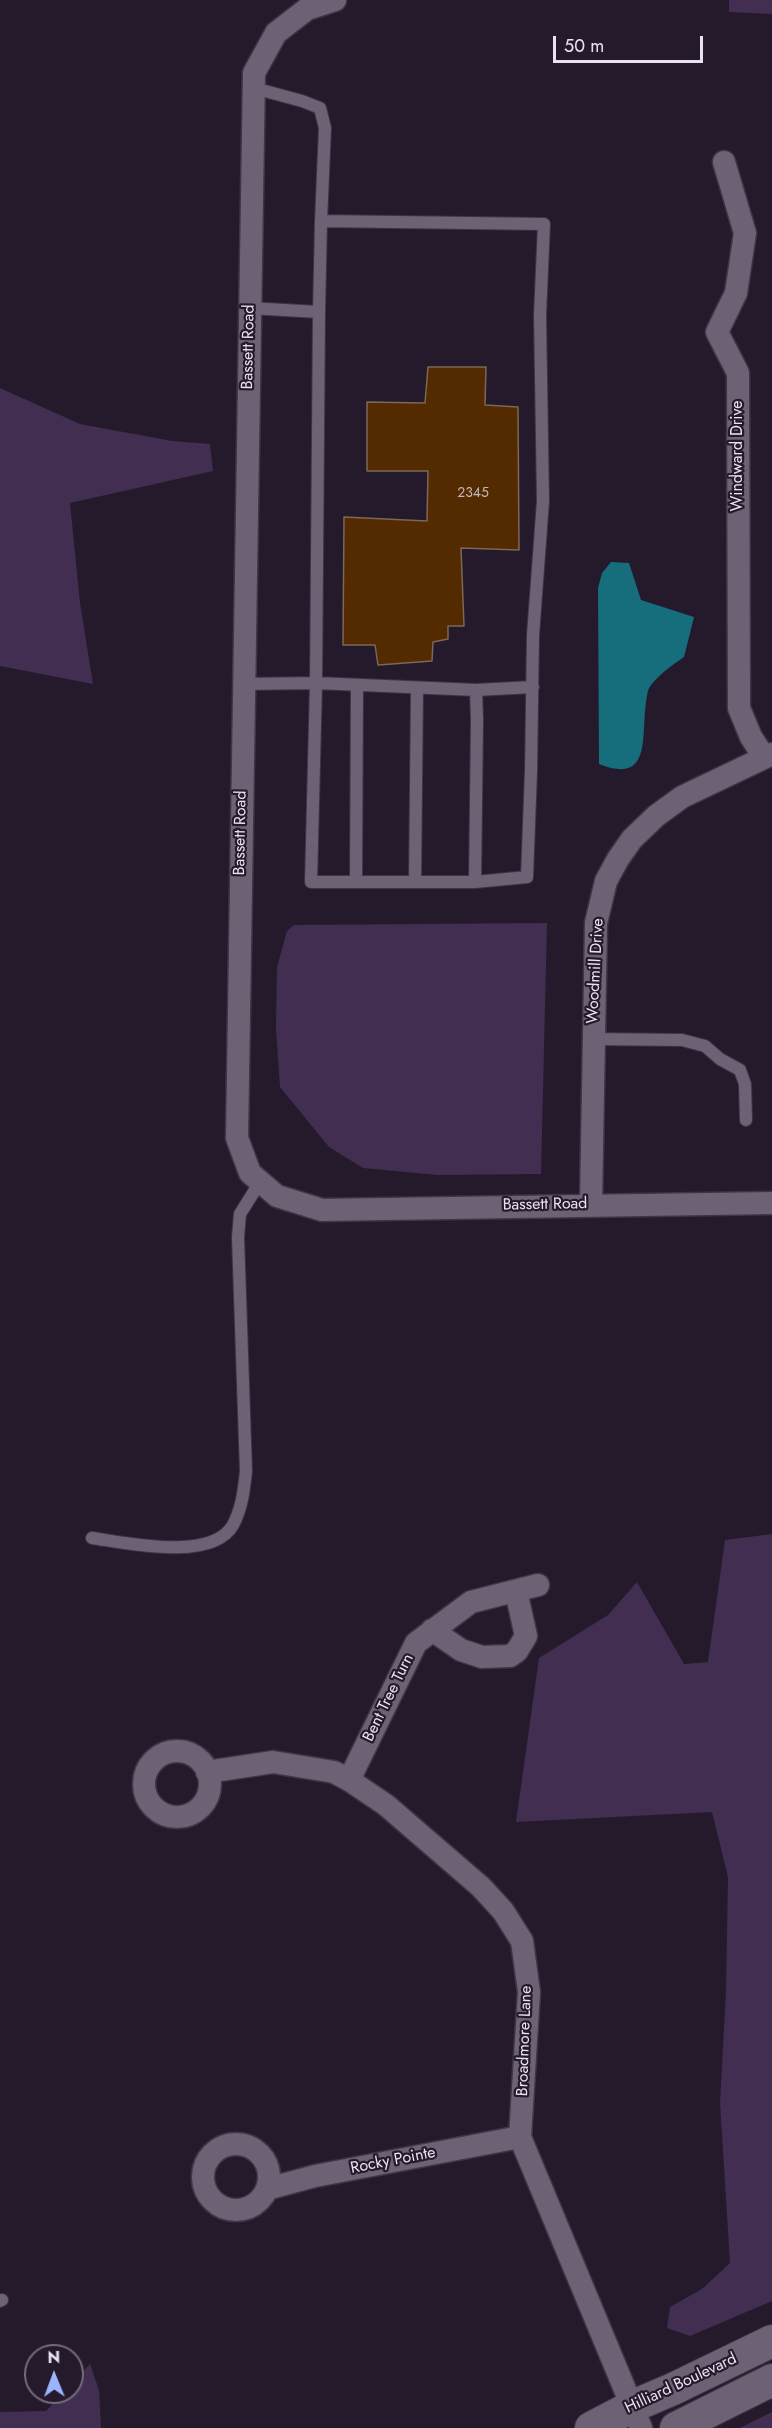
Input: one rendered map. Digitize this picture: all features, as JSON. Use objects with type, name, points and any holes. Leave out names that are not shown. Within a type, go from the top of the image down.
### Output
[{"type":"main road","name":"Hilliard Boulevard","points":[[591,2428],[636,2417],[674,2390],[772,2341]]},
{"type":"main road","points":[[676,2428],[772,2380]]},
{"type":"street","name":"Bassett Road","points":[[335,0],[306,9],[276,33],[254,73],[237,1138],[250,1173],[260,1182],[277,1196],[322,1209],[772,1203]]},
{"type":"street","name":"Windward Drive","points":[[724,162],[745,233],[736,293],[717,332],[738,373],[739,708],[751,737],[768,755]]},
{"type":"street","name":"Woodmill Drive","points":[[591,1204],[596,923],[606,881],[632,839],[656,816],[673,803],[768,755]]},
{"type":"street","name":"Bent Tree Turn","points":[[349,1780],[416,1643],[471,1602],[538,1584]]},
{"type":"street","points":[[432,1630],[461,1650],[482,1657],[510,1656],[518,1651],[526,1636],[516,1591]]},
{"type":"street","name":"Broadmore Lane","points":[[207,1772],[273,1762],[334,1772],[386,1805],[481,1887],[503,1911],[522,1941],[529,1992],[520,2137],[636,2417]]},
{"type":"street","name":"Rocky Pointe","points":[[267,2189],[315,2176],[520,2137]]},
{"type":"lane","points":[[254,88],[302,100],[320,108],[325,128],[321,221],[319,312],[316,683],[311,882],[475,882],[526,877],[533,635],[543,501],[540,315],[544,224],[321,221]]},
{"type":"lane","points":[[249,308],[319,312]]},
{"type":"lane","points":[[243,684],[316,683],[476,690],[532,687]]},
{"type":"lane","points":[[356,882],[357,685]]},
{"type":"lane","points":[[415,882],[417,688]]},
{"type":"lane","points":[[475,882],[476,690]]},
{"type":"lane","points":[[593,1039],[682,1040],[705,1046],[720,1059],[740,1070],[745,1084],[746,1120]]},
{"type":"lane","points":[[92,1538],[180,1547],[205,1545],[221,1539],[232,1527],[242,1505],[246,1472],[238,1237],[240,1214],[260,1182]]},
{"type":"shaded area","points":[[729,0],[772,0],[772,14],[729,12]]},
{"type":"shaded area","points":[[0,388],[80,424],[172,441],[210,444],[213,471],[70,503],[80,603],[93,684],[0,666]]},
{"type":"shaded area","points":[[547,923],[541,1174],[438,1175],[363,1168],[329,1147],[280,1087],[276,1029],[277,967],[287,931],[294,925]]},
{"type":"shaded area","points":[[772,1534],[772,2301],[690,2336],[667,2328],[670,2307],[702,2289],[730,2263],[720,2103],[726,1992],[728,1877],[712,1812],[516,1822],[539,1658],[608,1615],[637,1582],[684,1664],[708,1662],[725,1540]]},
{"type":"shaded area","points":[[90,2364],[99,2390],[101,2428],[0,2428],[0,2412],[46,2411],[53,2404],[84,2404],[84,2371]]},
{"type":"shaded area","points":[[772,2412],[772,2428],[740,2428]]},
{"type":"water","points":[[611,562],[629,563],[641,600],[694,617],[684,657],[660,675],[648,690],[641,754],[636,763],[628,768],[616,769],[599,764],[598,588],[602,573]]},
{"type":"building","points":[[428,367],[486,367],[485,405],[518,407],[519,550],[461,548],[464,626],[448,626],[448,639],[433,642],[432,661],[378,665],[375,645],[343,645],[344,517],[427,521],[428,471],[367,471],[367,402],[425,403]]}]
